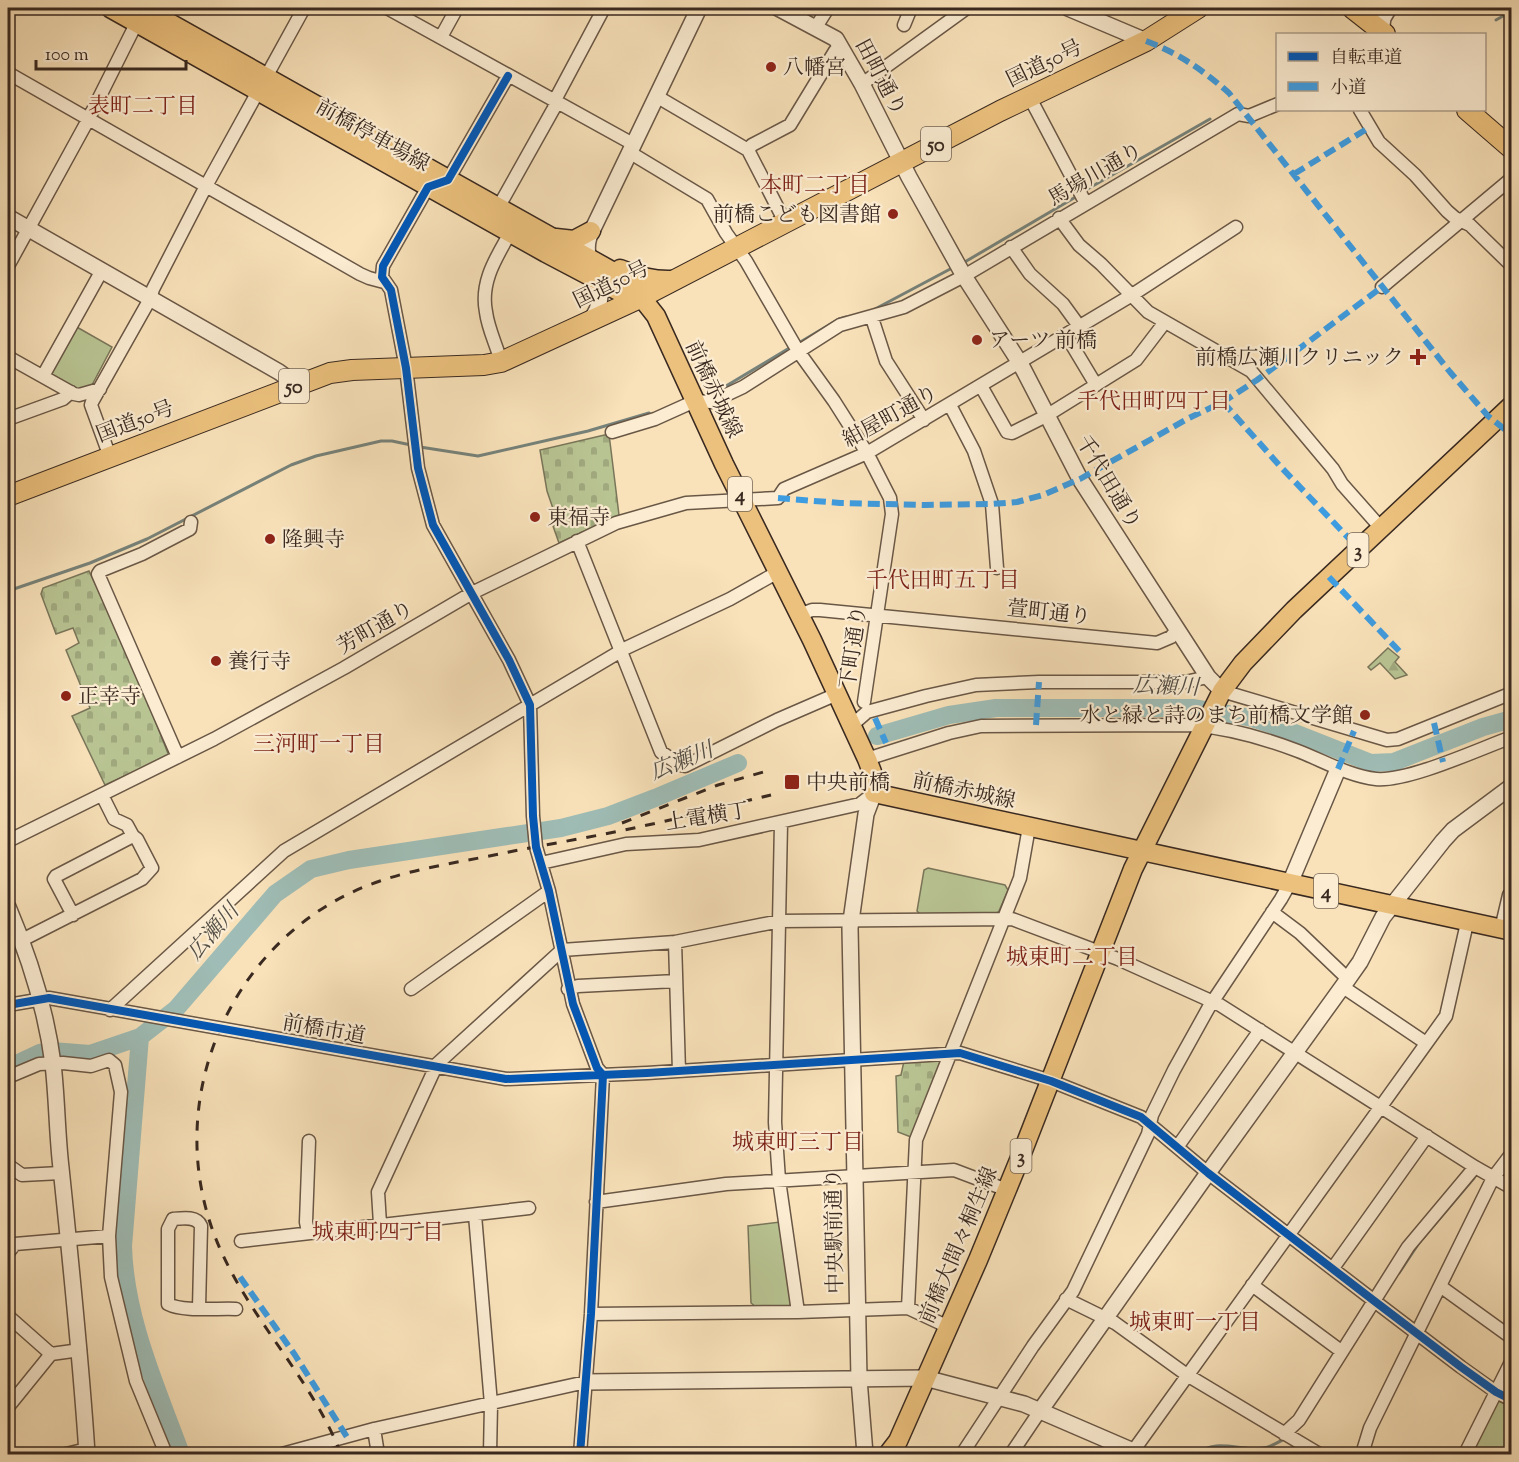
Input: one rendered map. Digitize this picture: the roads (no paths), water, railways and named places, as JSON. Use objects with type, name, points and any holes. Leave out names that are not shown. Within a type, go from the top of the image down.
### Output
[{"type":"highway","name":"国道50号","points":[[8,496],[291,387],[340,371],[484,365],[501,362],[640,298],[901,162],[1146,41],[1198,8]]},
{"type":"highway","points":[[1352,8],[1381,33]]},
{"type":"highway","points":[[1468,111],[1512,149]]},
{"type":"main road","name":"前橋停車場線","points":[[110,8],[143,12],[428,187],[510,232],[619,275],[634,288],[640,298]]},
{"type":"main road","name":"前橋停車場線","points":[[262,85],[498,208],[548,237],[579,259],[596,279],[622,293],[640,298]]},
{"type":"main road","points":[[548,237],[570,241],[590,234]]},
{"type":"main road","points":[[590,234],[579,259],[608,263],[641,278],[673,280]]},
{"type":"main road","name":"前橋赤城線","points":[[640,298],[656,316],[724,464],[845,710],[872,772],[874,793],[1506,930]]},
{"type":"main road","name":"3","points":[[1205,723],[1219,697],[1243,663],[1287,617],[1512,405]]},
{"type":"main road","name":"前橋大間々桐生線","points":[[888,1455],[898,1441],[1007,1190],[1132,869],[1205,723]]},
{"type":"street","points":[[110,457],[91,405],[303,8]]},
{"type":"street","points":[[387,8],[555,100],[707,199],[798,351],[834,401],[867,453]]},
{"type":"street","points":[[441,37],[457,8]]},
{"type":"street","points":[[498,208],[554,108],[555,100],[604,8]]},
{"type":"street","points":[[590,234],[699,8]]},
{"type":"street","name":"田町通り","points":[[778,8],[836,39],[862,84],[901,162]]},
{"type":"street","points":[[816,27],[828,8]]},
{"type":"street","points":[[904,25],[911,8]]},
{"type":"street","points":[[862,84],[967,8]]},
{"type":"street","points":[[1068,8],[1146,41]]},
{"type":"street","points":[[1382,33],[1383,18],[1389,8]]},
{"type":"street","points":[[8,266],[88,120],[143,12]]},
{"type":"street","points":[[748,150],[752,145],[790,124],[835,51],[842,48]]},
{"type":"street","points":[[8,73],[360,274],[384,282]]},
{"type":"street","points":[[508,76],[448,180],[428,187],[383,266],[382,277],[391,290],[406,368],[413,440],[425,500],[433,525],[509,660],[530,705],[533,824],[536,841],[562,950],[568,988],[597,1068],[603,1075],[591,1314],[580,1455]]},
{"type":"street","points":[[656,96],[748,150],[785,222]]},
{"type":"street","points":[[1030,98],[1082,197]]},
{"type":"street","name":"馬場川通り","points":[[612,432],[655,419],[695,401],[711,402],[743,387],[840,325],[872,318],[904,307],[964,276],[1059,218],[1082,197],[1238,114],[1249,116],[1276,105]]},
{"type":"street","points":[[1361,111],[1379,142],[1415,175],[1447,211],[1461,222],[1470,225],[1512,266]]},
{"type":"street","name":"千代田通り","points":[[901,162],[964,276],[1020,363],[1080,479],[1219,697]]},
{"type":"street","points":[[1382,287],[1512,178]]},
{"type":"street","points":[[8,217],[279,372],[286,377],[291,387]]},
{"type":"street","points":[[1059,218],[1079,245],[1149,312],[1251,371],[1338,476],[1342,484],[1381,528]]},
{"type":"street","name":"紺屋町通り","points":[[778,498],[784,489],[867,453],[950,405],[1132,295],[1236,227]]},
{"type":"street","points":[[501,362],[486,312],[485,285],[491,268],[510,232]]},
{"type":"street","points":[[1011,247],[1030,273],[1063,304],[1079,326]]},
{"type":"street","points":[[43,376],[101,272]]},
{"type":"street","points":[[588,322],[596,313],[601,302],[596,279]]},
{"type":"street","points":[[872,318],[886,361],[924,420]]},
{"type":"street","points":[[981,386],[1007,432],[1012,433],[1046,416],[1136,360],[1165,322]]},
{"type":"street","points":[[1066,335],[1096,385]]},
{"type":"street","points":[[8,357],[79,395],[100,389]]},
{"type":"street","points":[[8,419],[63,399],[71,392]]},
{"type":"street","points":[[950,405],[974,451],[992,504],[997,568]]},
{"type":"street","name":"下町通り","points":[[620,651],[661,752],[682,766],[742,739],[777,720],[868,706],[876,615],[886,561],[892,505],[867,453]]},
{"type":"street","name":"芳町通り","points":[[8,841],[178,757],[344,668],[472,593],[577,540],[628,518],[678,505],[778,498]]},
{"type":"street","points":[[178,757],[98,574],[100,571],[142,554],[190,529],[191,522]]},
{"type":"street","points":[[577,540],[620,651]]},
{"type":"street","points":[[110,1010],[284,851],[620,651],[730,599],[777,572]]},
{"type":"street","name":"萱町通り","points":[[799,615],[808,611],[820,610],[1157,642],[1171,637],[1177,630]]},
{"type":"street","points":[[868,706],[976,685],[1039,682],[1185,682],[1208,677]]},
{"type":"street","points":[[1219,697],[1387,740],[1398,739],[1512,693]]},
{"type":"street","points":[[867,759],[949,733],[981,726],[1205,723],[1282,745],[1338,769],[1377,779],[1393,778],[1415,772],[1512,737]]},
{"type":"street","points":[[962,1455],[1072,1291],[1148,1134],[1152,1115],[1174,1070],[1213,1001],[1290,883],[1338,769]]},
{"type":"street","points":[[1011,1455],[1208,1173],[1346,983],[1360,962],[1383,917],[1453,830],[1512,786]]},
{"type":"street","name":"上電横丁","points":[[541,863],[626,844],[699,840],[781,823],[860,804],[874,793]]},
{"type":"street","name":"中央駅前通り","points":[[865,1455],[859,1379],[857,1310],[850,920],[867,814],[874,793]]},
{"type":"street","points":[[22,940],[142,879],[152,868],[137,839],[127,825],[114,819],[102,795]]},
{"type":"street","points":[[781,823],[775,1122],[780,1180],[798,1312]]},
{"type":"street","points":[[908,1308],[916,1140],[1020,878],[1029,827]]},
{"type":"street","points":[[73,915],[54,879],[56,876],[134,836]]},
{"type":"street","points":[[411,988],[549,891]]},
{"type":"street","points":[[1506,930],[1509,895],[1512,891]]},
{"type":"street","points":[[8,907],[22,940],[41,1001],[53,1065],[80,1350],[87,1452],[66,1455]]},
{"type":"street","points":[[1272,912],[1300,933],[1353,991],[1426,1043]]},
{"type":"street","points":[[380,1224],[378,1192],[435,1067],[562,950],[675,942],[780,921],[1012,919],[1162,977],[1213,1001],[1475,1167],[1512,1188]]},
{"type":"street","points":[[282,1455],[374,1429],[586,1382],[925,1378],[1024,1404],[1135,1454],[1187,1375],[1448,1011],[1467,922]]},
{"type":"street","points":[[675,942],[679,1071]]},
{"type":"street","points":[[568,988],[676,981]]},
{"type":"street","name":"前橋市道","points":[[8,1005],[49,999],[506,1079],[679,1071],[960,1053],[1051,1081],[1137,1114],[1208,1173],[1417,1333],[1496,1392],[1512,1400]]},
{"type":"street","points":[[1178,1146],[1260,1030]]},
{"type":"street","points":[[8,1077],[39,1065],[91,1066],[109,1060],[115,1065],[121,1092],[109,1236],[111,1277],[136,1381],[166,1455]]},
{"type":"street","points":[[1333,1268],[1426,1136]]},
{"type":"street","points":[[308,1233],[306,1222],[309,1141]]},
{"type":"street","points":[[1362,1455],[1370,1428],[1493,1178],[1512,1153]]},
{"type":"street","points":[[8,1165],[22,1175],[62,1173]]},
{"type":"street","points":[[1288,1437],[1341,1351],[1378,1303],[1408,1247],[1475,1167]]},
{"type":"street","points":[[596,1202],[726,1184],[954,1170],[1007,1190]]},
{"type":"street","points":[[241,1241],[529,1208]]},
{"type":"street","points":[[475,1215],[491,1404],[490,1455]]},
{"type":"street","points":[[199,1308],[201,1226],[194,1219],[174,1219],[168,1227],[166,1301],[171,1306],[199,1308],[236,1309]]},
{"type":"street","points":[[10,1245],[109,1236]]},
{"type":"street","points":[[1252,1285],[1341,1351]]},
{"type":"street","points":[[1440,1286],[1512,1338]]},
{"type":"street","points":[[1066,1299],[1115,1323],[1187,1375],[1319,1455]]},
{"type":"street","points":[[591,1314],[798,1312],[908,1308],[947,1329]]},
{"type":"street","points":[[8,1317],[51,1354]]},
{"type":"street","points":[[8,1407],[51,1354],[80,1350]]},
{"type":"street","points":[[1465,1455],[1512,1360]]},
{"type":"street","points":[[374,1429],[378,1455]]},
{"type":"waterway","points":[[1496,20],[1503,16]]},
{"type":"waterway","points":[[1084,191],[1210,119]]},
{"type":"waterway","points":[[963,263],[1079,195]]},
{"type":"waterway","points":[[875,309],[954,267]]},
{"type":"waterway","points":[[797,344],[846,317]]},
{"type":"waterway","points":[[716,392],[791,347]]},
{"type":"waterway","points":[[420,447],[478,456],[588,431],[649,413]]},
{"type":"waterway","points":[[8,591],[90,563],[147,539],[291,465],[316,456],[381,441],[411,445]]},
{"type":"waterway","name":"広瀬川","points":[[877,736],[949,715],[996,708],[1194,708],[1252,718],[1371,763],[1394,762],[1483,727],[1512,719]]},
{"type":"waterway","name":"広瀬川","points":[[181,1454],[144,1353],[125,1273],[123,1246],[140,1037],[176,1009],[275,894],[311,869],[349,860],[561,828],[608,816],[738,763]]},
{"type":"waterway","points":[[8,1068],[40,1053],[52,1051],[90,1054],[140,1037]]},
{"type":"waterway","points":[[1399,1273],[1419,1243],[1474,1178]]},
{"type":"waterway","points":[[1197,1454],[1212,1446],[1263,1448],[1286,1438]]},
{"type":"railway","points":[[622,823],[718,785],[767,771]]},
{"type":"railway","points":[[341,1454],[310,1393],[235,1279],[208,1216],[198,1164],[198,1112],[208,1061],[227,1014],[255,971],[290,933],[332,903],[380,881],[428,868],[610,833],[771,795]]},
{"type":"place","name":"八幡宮","points":[[771,67]]},
{"type":"place","name":"前橋こども図書館","points":[[893,214]]},
{"type":"place","name":"アーツ 前橋","points":[[977,340]]},
{"type":"place","name":"前橋広瀬川クリニック","points":[[1418,357]]},
{"type":"place","name":"東福寺","points":[[535,517]]},
{"type":"place","name":"隆興寺","points":[[270,539]]},
{"type":"place","name":"養行寺","points":[[216,661]]},
{"type":"place","name":"正幸寺","points":[[66,696]]},
{"type":"place","name":"水と緑と詩のまち前橋文学館","points":[[1365,715]]},
{"type":"place","name":"中央前橋","points":[[792,782]]},
{"type":"district","name":"表町二丁目","points":[[143,105]]},
{"type":"district","name":"本町二丁目","points":[[815,184]]},
{"type":"district","name":"千代田町四丁目","points":[[1154,400]]},
{"type":"district","name":"千代田町五丁目","points":[[943,579]]},
{"type":"district","name":"三河町一丁目","points":[[319,743]]},
{"type":"district","name":"城東町二丁目","points":[[1072,956]]},
{"type":"district","name":"城東町三丁目","points":[[798,1141]]},
{"type":"district","name":"城東町四丁目","points":[[378,1231]]},
{"type":"district","name":"城東町一丁目","points":[[1195,1321]]}]
